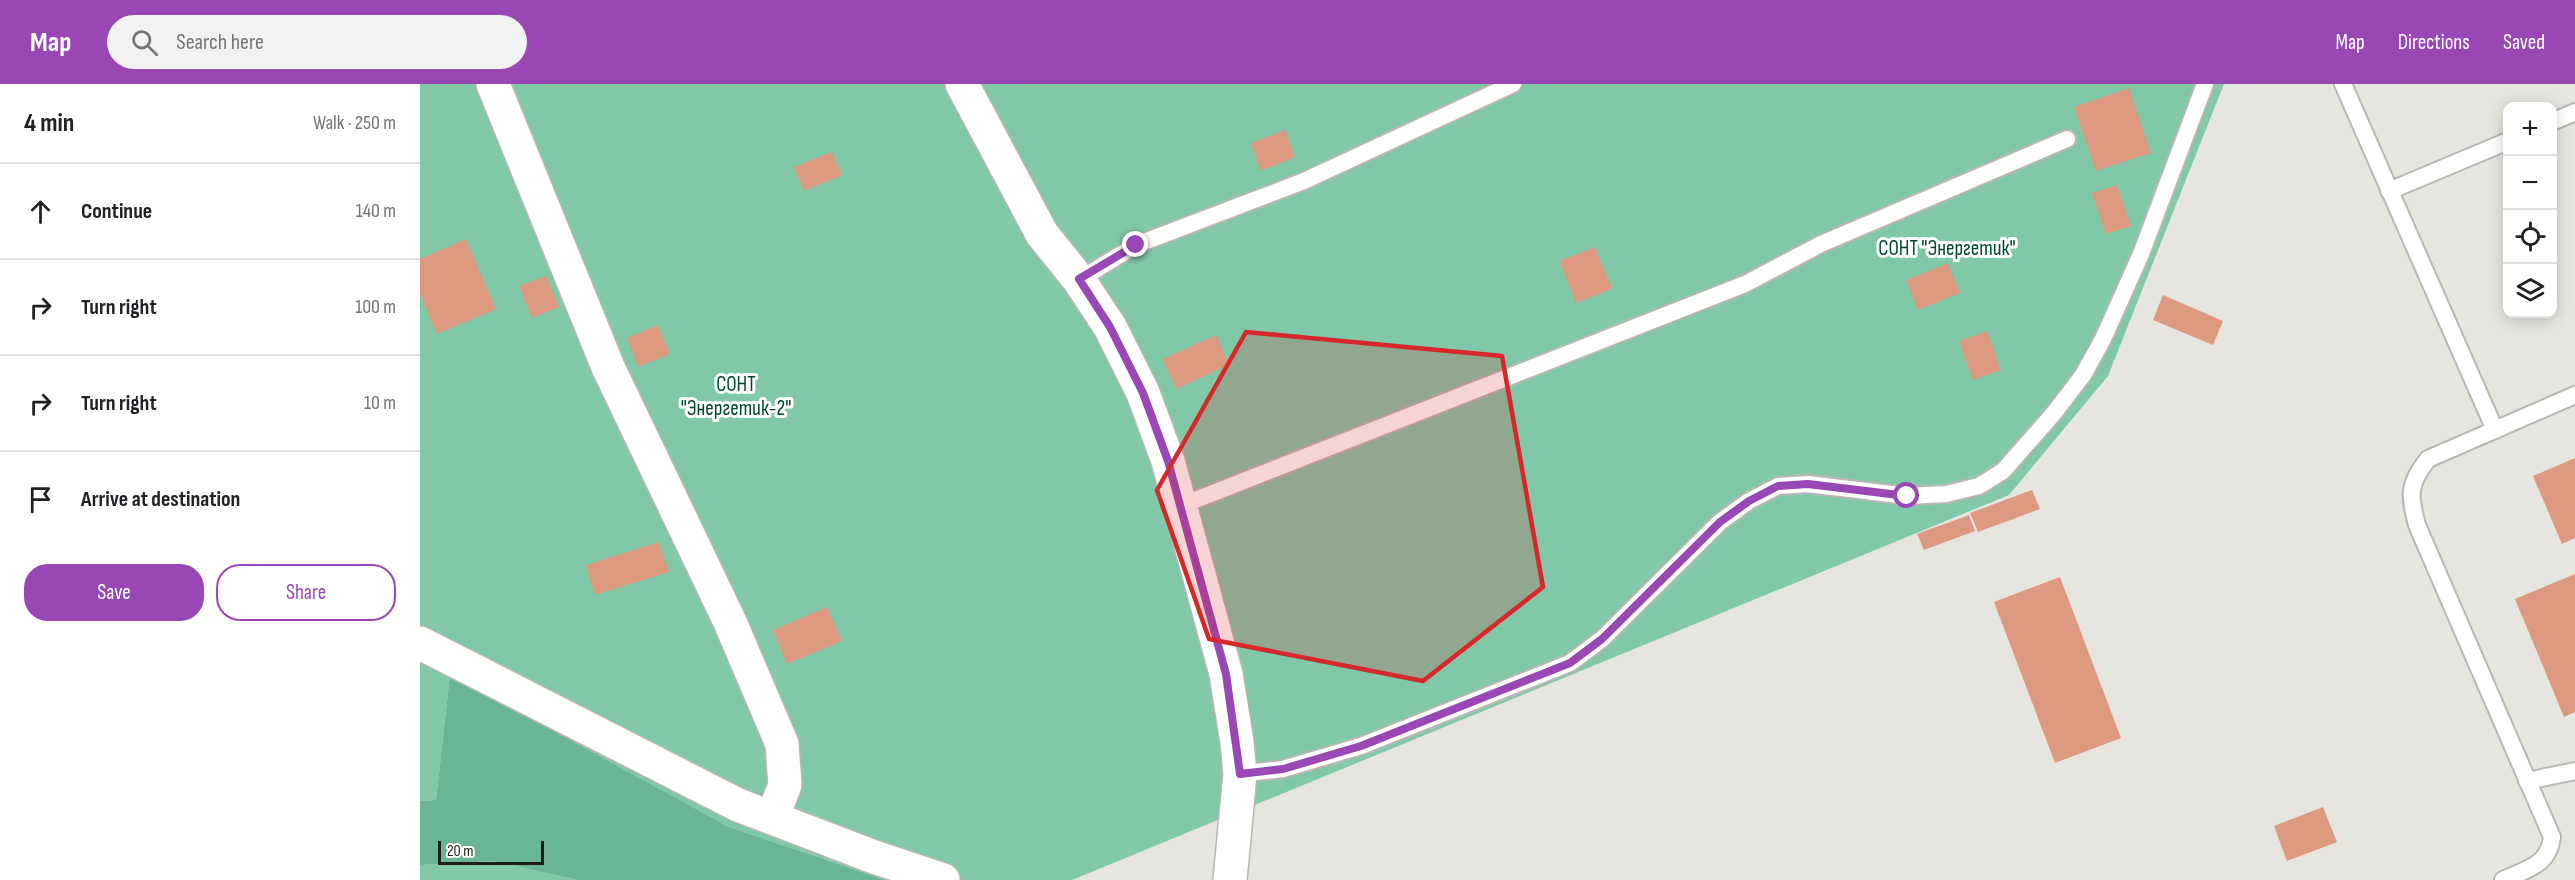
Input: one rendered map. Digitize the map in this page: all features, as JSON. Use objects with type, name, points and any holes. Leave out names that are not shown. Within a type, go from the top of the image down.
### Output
[{"type":"street","points":[[493,84],[608,368],[730,622],[782,744],[785,785],[772,818]]},
{"type":"street","points":[[962,84],[1042,234],[1079,279],[1110,327],[1143,393],[1168,461],[1226,674],[1240,774],[1230,880]]},
{"type":"street","points":[[420,643],[728,800],[874,857],[943,880]]},
{"type":"lane","points":[[1079,279],[1136,245],[1304,181],[1513,84]]},
{"type":"lane","points":[[1240,774],[1283,769],[1361,746],[1570,663],[1602,639],[1720,522],[1749,501],[1778,486],[1808,484],[1907,496],[1946,494],[1979,486],[2003,471],[2066,398],[2083,375],[2103,339],[2142,254],[2205,84]]},
{"type":"lane","points":[[2343,84],[2495,430]]},
{"type":"lane","points":[[2557,120],[2575,112]]},
{"type":"lane","points":[[1180,506],[1744,284],[1821,244],[2067,139]]},
{"type":"lane","points":[[2389,192],[2503,143]]},
{"type":"lane","points":[[2503,880],[2541,862],[2550,851],[2552,837],[2417,525],[2411,501],[2415,476],[2428,459],[2575,395]]},
{"type":"lane","points":[[2527,781],[2575,771]]},
{"type":"highlighted area","points":[[1246,332],[1502,356],[1543,587],[1423,681],[1209,639],[1157,490]]},
{"type":"green space","name":"СОНТ \"Энергетик-2\"","points":[[420,84],[2224,84],[2108,376],[2009,495],[1072,880],[886,880],[729,827],[450,674],[436,800],[420,801]]},
{"type":"green space","points":[[450,674],[729,827],[886,880],[578,880],[493,861],[420,865],[420,801],[436,800]]},
{"type":"green space","points":[[493,861],[578,880],[420,880],[420,865]]},
{"type":"building","points":[[2129,88],[2151,153],[2096,171],[2074,107]]},
{"type":"building","points":[[1285,130],[1295,157],[1261,171],[1251,143]]},
{"type":"building","points":[[832,152],[842,175],[804,191],[794,167]]},
{"type":"building","points":[[2117,185],[2131,226],[2106,234],[2092,193]]},
{"type":"building","points":[[466,239],[496,309],[437,334],[420,294],[420,259]]},
{"type":"building","points":[[1595,247],[1612,289],[1576,303],[1560,261]]},
{"type":"building","points":[[1948,263],[1960,293],[1918,310],[1906,280]]},
{"type":"building","points":[[546,276],[559,307],[532,318],[519,286]]},
{"type":"building","points":[[2163,295],[2223,321],[2213,345],[2153,320]]},
{"type":"building","points":[[658,325],[670,354],[638,367],[627,338]]},
{"type":"building","points":[[1987,331],[2001,370],[1973,380],[1959,341]]},
{"type":"building","points":[[1216,335],[1229,365],[1176,389],[1163,359]]},
{"type":"building","points":[[2575,458],[2575,538],[2562,544],[2533,476]]},
{"type":"building","points":[[2032,490],[2040,509],[1978,532],[1970,513]]},
{"type":"building","points":[[1969,515],[1975,531],[1924,550],[1917,534]]},
{"type":"building","points":[[659,542],[669,572],[595,595],[586,565]]},
{"type":"building","points":[[2575,574],[2575,712],[2564,717],[2515,599]]},
{"type":"building","points":[[2060,577],[2121,738],[2055,763],[1994,602]]},
{"type":"building","points":[[827,607],[842,641],[787,664],[773,630]]},
{"type":"building","points":[[2323,807],[2337,842],[2287,861],[2274,826]]},
{"type":"route","points":[[1136,245],[1079,279],[1110,327],[1143,393],[1168,461],[1226,674],[1240,774],[1283,769],[1361,746],[1570,663],[1602,639],[1720,522],[1749,501],[1778,486],[1808,484],[1907,496]]},
{"type":"park label","name":"СОНТ \"Энергетик\"","points":[[1947,248]]}]
